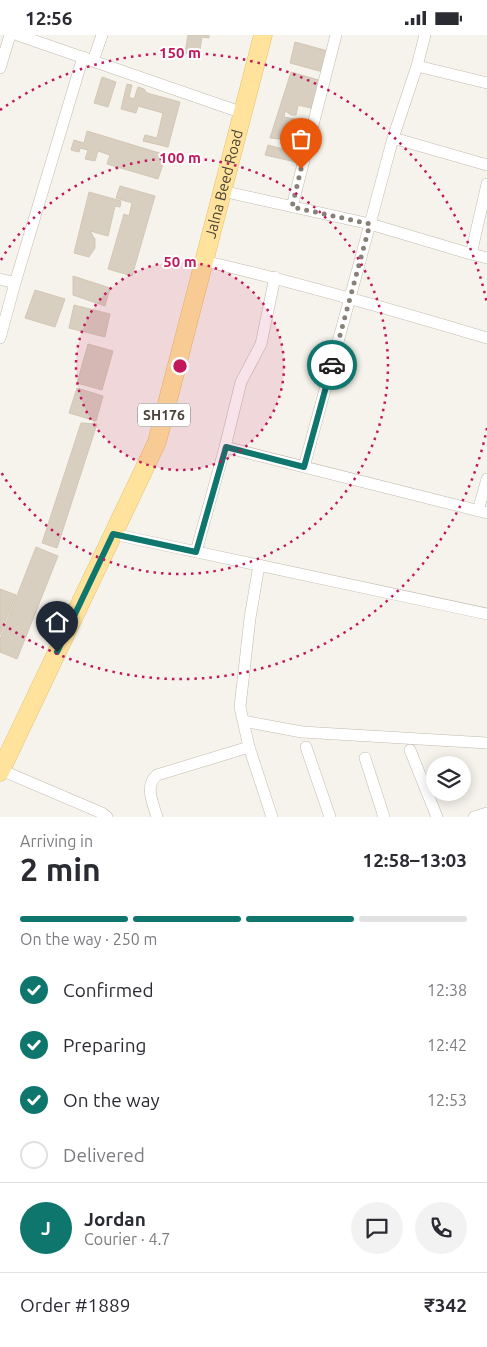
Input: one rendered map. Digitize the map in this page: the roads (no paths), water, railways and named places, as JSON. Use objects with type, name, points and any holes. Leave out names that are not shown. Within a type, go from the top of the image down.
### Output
[{"type":"main road","name":"Jalna Beed Road","points":[[0,771],[157,442],[263,35]]},
{"type":"street","points":[[0,68],[10,35]]},
{"type":"street","points":[[0,338],[15,283],[88,59],[102,35]]},
{"type":"street","points":[[292,207],[336,35]]},
{"type":"street","points":[[304,467],[393,138],[417,66],[425,35]]},
{"type":"street","points":[[22,36],[243,113]]},
{"type":"street","points":[[417,66],[487,83]]},
{"type":"street","points":[[393,138],[487,165]]},
{"type":"street","points":[[472,254],[487,184]]},
{"type":"street","points":[[222,191],[370,224],[487,258]]},
{"type":"street","points":[[204,261],[351,297],[487,338]]},
{"type":"street","points":[[196,552],[226,447],[241,382],[261,344],[275,277]]},
{"type":"street","points":[[0,279],[15,283]]},
{"type":"street","points":[[226,447],[483,512],[487,479]]},
{"type":"street","points":[[113,534],[487,614]]},
{"type":"street","points":[[259,565],[250,618],[240,707],[249,747],[272,817]]},
{"type":"street","points":[[243,721],[302,732],[487,743]]},
{"type":"street","points":[[157,817],[150,789],[152,779],[156,775],[249,747]]},
{"type":"street","points":[[306,747],[330,817]]},
{"type":"street","points":[[410,750],[437,817]]},
{"type":"street","points":[[365,758],[384,817]]},
{"type":"street","points":[[0,771],[102,813],[107,817]]},
{"type":"street","points":[[474,817],[487,813]]}]
